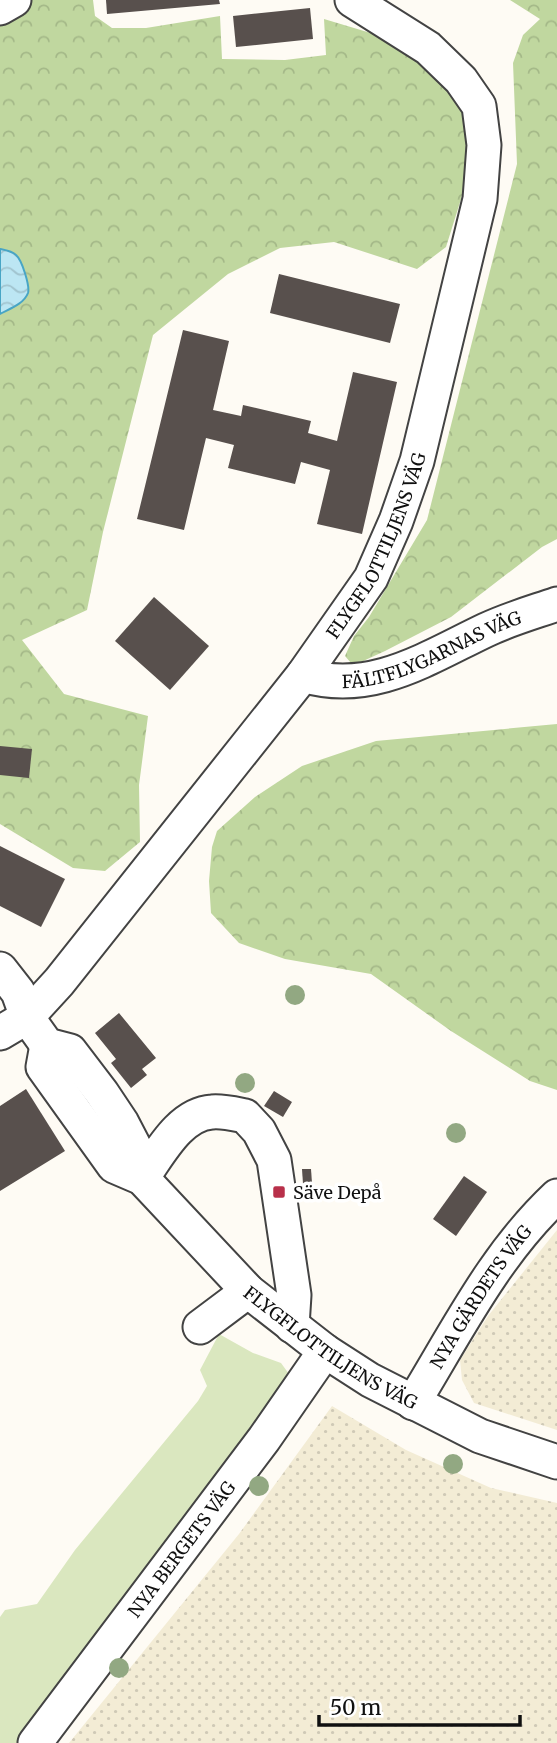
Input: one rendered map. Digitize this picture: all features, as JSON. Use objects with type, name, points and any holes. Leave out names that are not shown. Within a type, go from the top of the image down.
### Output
[{"type":"street","points":[[0,8],[14,0]]},
{"type":"street","name":"FLYGFLOTTILJENS VÄG","points":[[352,0],[428,48],[461,80],[479,106],[484,145],[481,199],[417,461],[396,521],[371,578],[303,675],[71,967],[13,1025],[47,1045],[43,1066],[114,1166],[142,1178],[248,1291],[325,1351],[413,1403],[480,1436],[557,1462]]},
{"type":"street","name":"FÄLTFLYGARNAS VÄG","points":[[303,675],[322,681],[373,679],[427,661],[488,629],[557,604]]},
{"type":"street","points":[[0,969],[18,992],[13,1025]]},
{"type":"street","points":[[142,1178],[174,1134],[192,1119],[211,1112],[245,1116],[260,1131],[274,1160],[294,1296],[292,1326]]},
{"type":"street","name":"NYA GÄRDETS VÄG","points":[[413,1403],[479,1292],[518,1239],[557,1196]]},
{"type":"street","points":[[200,1327],[248,1291]]},
{"type":"street","name":"NYA BERGETS VÄG","points":[[35,1743],[264,1440],[325,1351]]},
{"type":"shaded area","points":[[557,1230],[557,1430],[474,1403],[462,1380],[460,1360],[488,1316]]},
{"type":"shaded area","points":[[332,1406],[406,1450],[491,1488],[557,1503],[557,1743],[69,1743],[239,1534]]},
{"type":"green space","points":[[22,0],[93,0],[95,16],[112,28],[146,28],[220,16],[222,59],[285,60],[326,55],[324,19],[404,43],[451,83],[473,126],[472,164],[446,247],[417,269],[334,242],[280,248],[228,274],[153,335],[103,532],[87,610],[22,640],[64,694],[148,716],[139,785],[140,842],[105,871],[73,868],[0,824],[0,314],[21,303],[28,288],[24,269],[7,250],[0,249],[0,17]]},
{"type":"green space","points":[[510,0],[557,0],[557,539],[542,547],[451,617],[385,651],[361,662],[351,663],[345,656],[354,636],[369,617],[427,520],[517,164],[513,63],[523,35],[540,19]]},
{"type":"green space","points":[[557,724],[557,1090],[530,1081],[451,1031],[371,974],[285,959],[239,943],[211,913],[209,881],[212,847],[217,831],[255,797],[302,766],[376,741]]},
{"type":"green space","points":[[219,1334],[253,1353],[281,1363],[289,1374],[279,1399],[18,1743],[0,1743],[0,1617],[5,1610],[37,1604],[75,1550],[198,1401],[207,1386],[200,1370]]},
{"type":"water","points":[[0,249],[13,253],[18,258],[25,273],[28,293],[16,306],[0,314]]},
{"type":"building","points":[[106,0],[219,0],[220,4],[107,14]]},
{"type":"building","points":[[310,8],[313,39],[236,47],[233,16]]},
{"type":"building","points":[[279,274],[400,304],[390,343],[270,313]]},
{"type":"building","points":[[183,330],[229,341],[213,410],[241,416],[243,405],[311,421],[308,433],[337,441],[353,372],[397,382],[362,534],[317,524],[330,470],[301,462],[295,484],[228,468],[234,445],[206,438],[184,530],[137,519]]},
{"type":"building","points":[[154,597],[209,646],[170,690],[115,641]]},
{"type":"building","points":[[0,746],[32,749],[29,778],[0,775]]},
{"type":"building","points":[[0,846],[65,879],[41,927],[0,906]]},
{"type":"building","points":[[119,1013],[156,1058],[142,1069],[147,1075],[131,1088],[111,1063],[116,1059],[95,1033]]},
{"type":"building","points":[[26,1089],[65,1151],[0,1191],[0,1106]]},
{"type":"building","points":[[274,1091],[292,1102],[283,1117],[264,1106]]},
{"type":"building","points":[[302,1169],[311,1169],[312,1183],[303,1184]]},
{"type":"building","points":[[464,1176],[487,1192],[456,1236],[433,1219]]},
{"type":"place","name":"Säve Depå","points":[[279,1192]]}]
